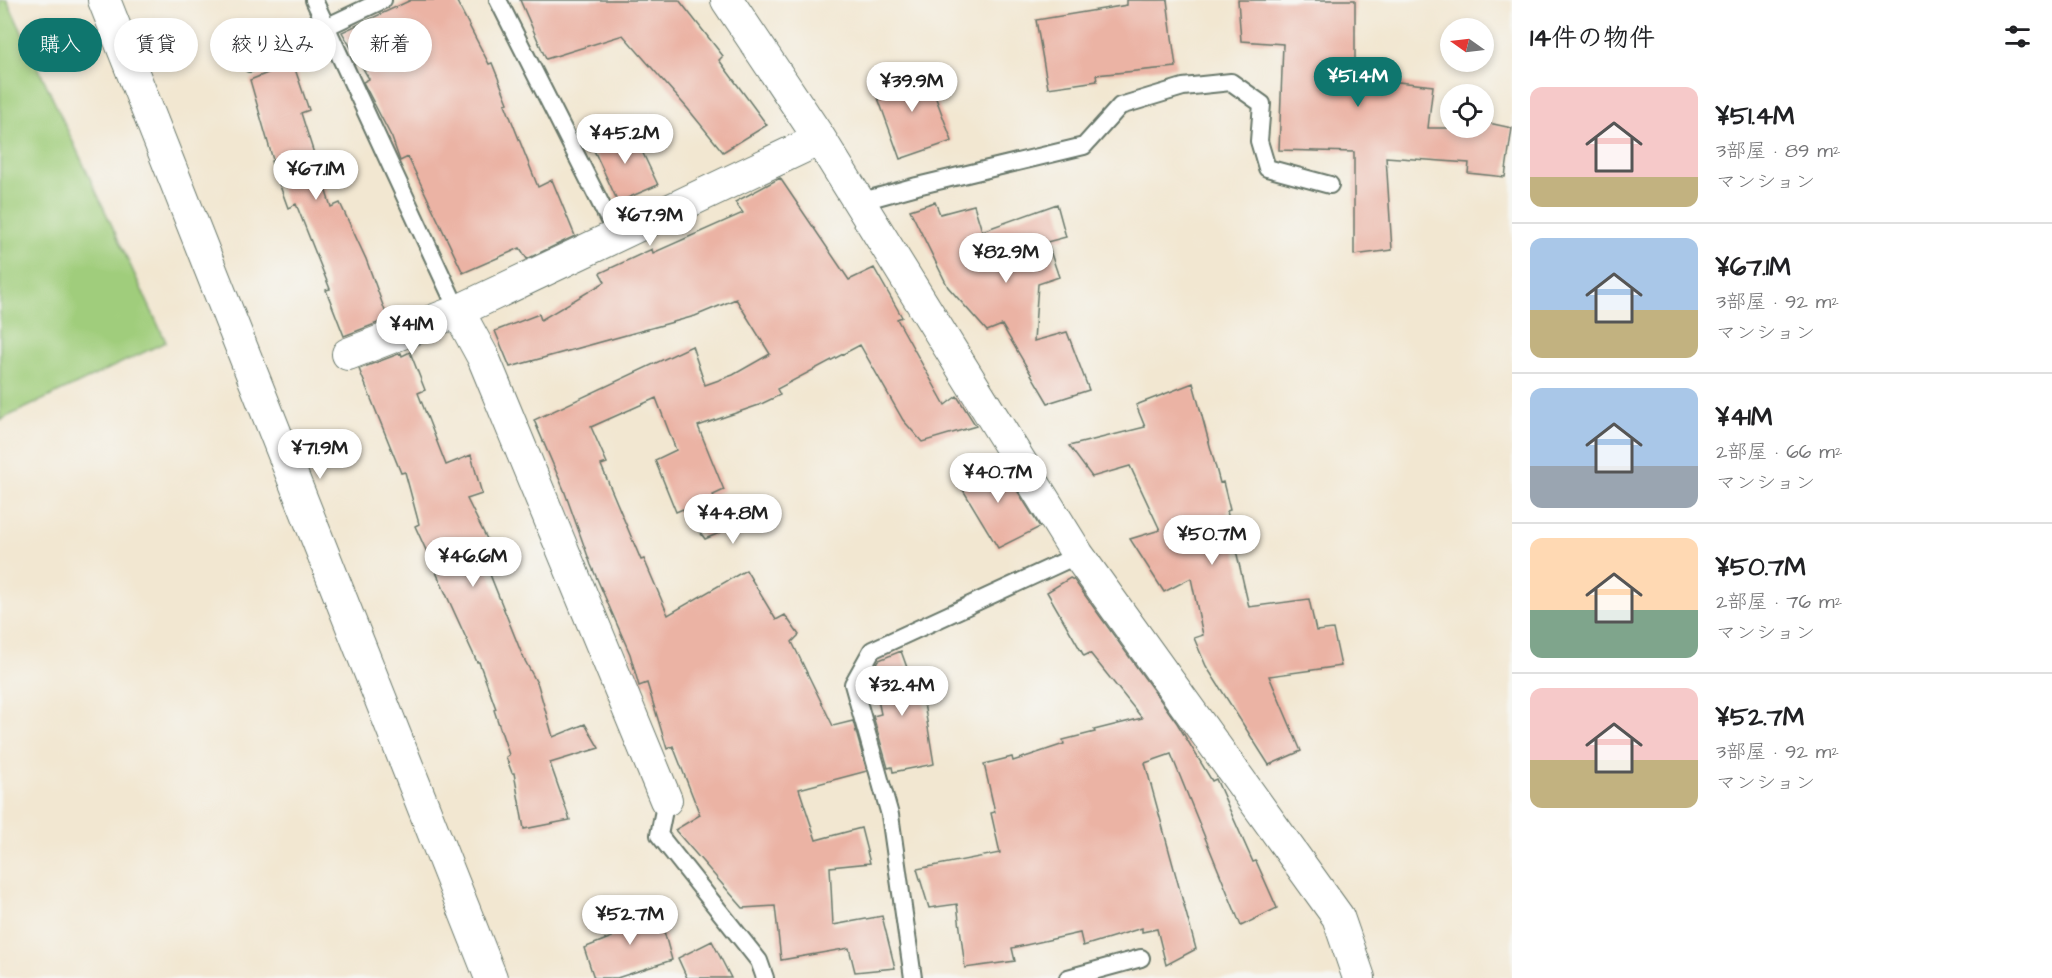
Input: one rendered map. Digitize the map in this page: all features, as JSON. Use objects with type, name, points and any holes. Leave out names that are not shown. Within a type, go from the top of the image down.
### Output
[{"type":"street","points":[[104,0],[491,978]]},
{"type":"street","points":[[727,0],[820,139],[1078,555],[1338,917],[1359,978]]},
{"type":"street","points":[[348,354],[458,311],[820,139]]},
{"type":"street","points":[[458,311],[483,357],[666,800]]},
{"type":"lane","points":[[314,0],[323,18]]},
{"type":"lane","points":[[336,21],[383,0]]},
{"type":"lane","points":[[498,0],[616,236]]},
{"type":"lane","points":[[336,45],[458,311]]},
{"type":"lane","points":[[859,202],[1084,146],[1120,106],[1183,87],[1231,82],[1262,104],[1259,141],[1267,168],[1330,185]]},
{"type":"lane","points":[[913,978],[890,815],[853,684],[872,650],[1078,555]]},
{"type":"lane","points":[[666,800],[659,836],[759,961],[765,978]]},
{"type":"lane","points":[[1068,978],[1141,958]]},
{"type":"green space","points":[[0,0],[7,0],[18,24],[18,72],[40,72],[166,342],[0,420]]},
{"type":"building","points":[[411,0],[456,0],[489,64],[492,63],[508,103],[505,104],[538,187],[552,180],[575,236],[527,259],[520,248],[463,273],[408,157],[400,161],[392,138],[363,82],[369,79],[365,72],[432,72],[432,18],[372,18]]},
{"type":"building","points":[[520,0],[679,0],[723,56],[719,60],[767,125],[723,152],[623,35],[546,59]]},
{"type":"building","points":[[1127,0],[1167,0],[1176,67],[1096,75],[1097,81],[1048,88],[1036,20],[1127,5]]},
{"type":"building","points":[[1238,0],[1355,0],[1355,77],[1433,86],[1428,128],[1440,128],[1440,138],[1494,138],[1494,124],[1512,128],[1505,177],[1468,173],[1469,163],[1386,157],[1392,250],[1354,255],[1354,152],[1279,150],[1283,44],[1241,41]]},
{"type":"building","points":[[348,29],[348,42],[342,32]]},
{"type":"building","points":[[925,69],[952,141],[900,159],[873,84]]},
{"type":"building","points":[[270,72],[296,72],[309,110],[301,113],[331,207],[340,203],[366,259],[388,319],[344,336],[326,290],[330,289],[296,204],[288,208],[271,161],[273,160],[250,80]]},
{"type":"building","points":[[631,128],[658,185],[618,202],[592,146]]},
{"type":"building","points":[[780,178],[849,280],[874,268],[902,317],[897,319],[945,405],[957,396],[976,426],[922,442],[903,420],[860,345],[777,389],[780,395],[759,405],[698,426],[724,490],[713,495],[734,527],[705,539],[683,509],[676,512],[655,460],[676,450],[656,398],[591,427],[607,463],[601,465],[641,560],[644,559],[668,615],[746,570],[776,620],[785,615],[799,635],[792,642],[833,726],[853,721],[867,771],[799,789],[816,840],[861,828],[870,863],[830,867],[833,925],[882,916],[895,968],[855,972],[849,948],[781,960],[775,906],[743,908],[675,830],[700,815],[673,746],[667,749],[647,683],[639,686],[630,654],[591,565],[564,490],[534,420],[692,346],[705,385],[733,375],[770,354],[736,299],[695,316],[510,367],[495,331],[539,314],[541,320],[605,282],[600,273],[652,249],[653,253],[743,213],[735,202]]},
{"type":"building","points":[[935,202],[940,214],[974,205],[982,231],[1057,204],[1066,237],[1047,242],[1059,277],[1038,284],[1034,341],[1067,332],[1089,390],[1048,403],[1002,325],[987,331],[948,287],[910,210]]},
{"type":"building","points":[[410,352],[425,390],[418,393],[446,465],[471,455],[482,494],[467,499],[492,549],[481,552],[523,657],[538,685],[553,737],[585,724],[599,748],[550,763],[570,820],[524,829],[514,773],[506,757],[509,755],[494,710],[496,709],[479,662],[477,662],[415,526],[419,524],[405,472],[401,473],[359,369],[401,353],[402,356]]},
{"type":"building","points":[[1193,383],[1220,483],[1223,482],[1230,510],[1227,511],[1249,607],[1309,599],[1316,631],[1333,629],[1341,666],[1269,676],[1301,751],[1269,765],[1206,666],[1194,638],[1203,635],[1191,578],[1164,592],[1130,539],[1160,530],[1130,466],[1092,477],[1069,446],[1145,427],[1136,405]]},
{"type":"building","points":[[1000,463],[1040,527],[998,548],[954,475]]},
{"type":"building","points":[[1070,578],[1074,580],[1177,723],[1212,781],[1216,779],[1253,862],[1256,861],[1277,908],[1241,926],[1171,754],[1145,763],[1196,949],[1166,965],[1157,929],[1142,932],[1142,928],[1083,946],[1080,933],[1012,948],[1015,961],[965,968],[957,904],[929,908],[917,869],[1000,853],[991,813],[995,812],[984,764],[1012,757],[1013,761],[1064,744],[1063,740],[1142,718],[1090,653],[1084,656],[1047,592]]},
{"type":"building","points":[[901,651],[914,687],[921,685],[934,764],[893,772],[892,767],[888,768],[873,716],[881,714],[877,695],[882,694],[874,668],[879,660]]},
{"type":"building","points":[[657,906],[672,960],[617,978],[594,978],[584,948],[612,937],[606,921]]},
{"type":"building","points":[[712,941],[731,978],[687,978],[678,958]]}]
